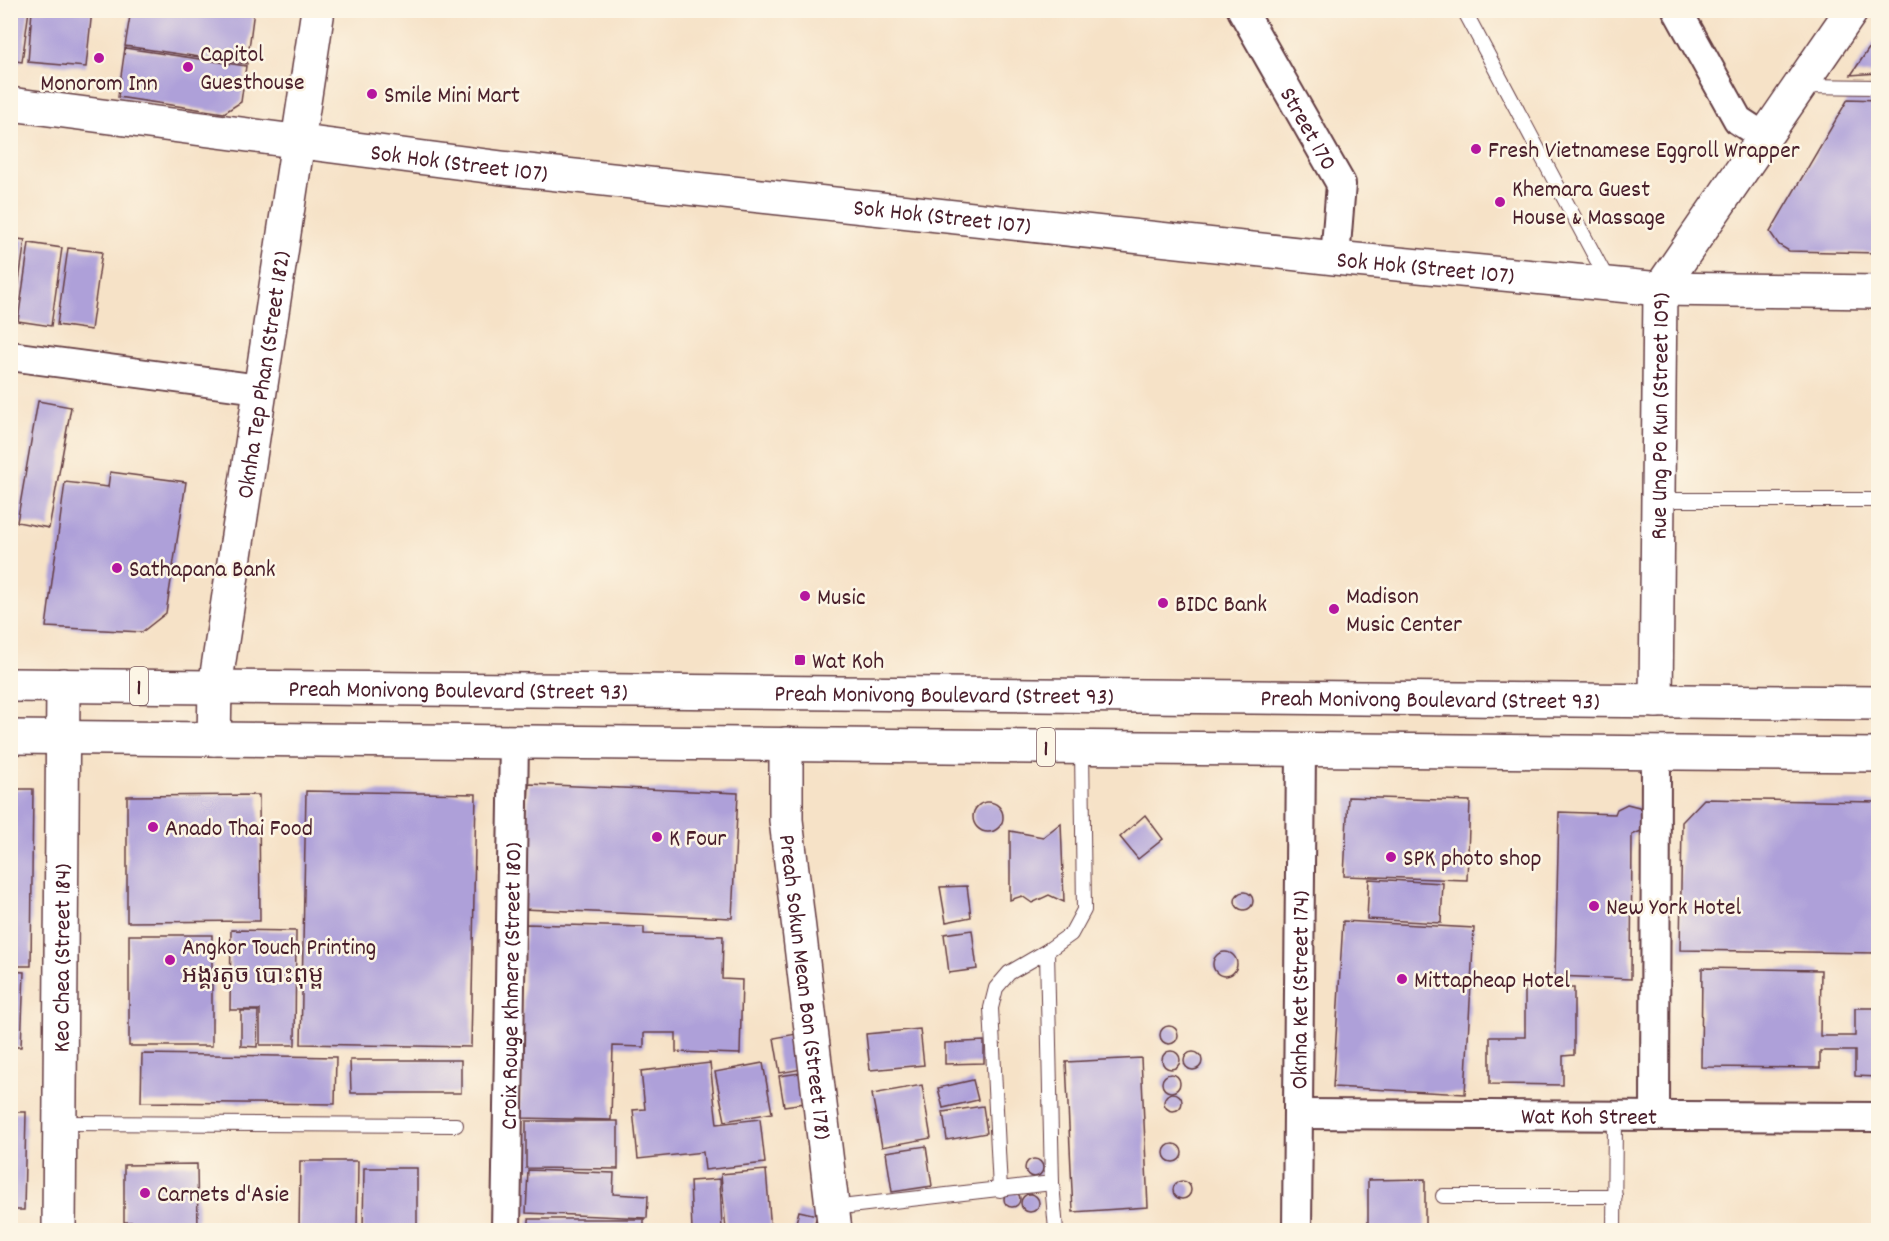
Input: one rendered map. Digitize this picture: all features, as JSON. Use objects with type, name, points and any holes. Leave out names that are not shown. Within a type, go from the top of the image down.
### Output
[{"type":"main road","name":"Oknha Tep Phan (Street 182)","points":[[214,739],[215,687],[318,10]]},
{"type":"main road","name":"Rue Ung Po Kun (Street 109)","points":[[1656,701],[1660,289],[1852,10]]},
{"type":"main road","name":"Sok Hok (Street 107)","points":[[10,104],[502,168],[1335,258],[1660,289],[1878,292]]},
{"type":"main road","name":"Preah Monivong Boulevard (Street 93)","points":[[10,685],[1878,703]]},
{"type":"main road","name":"Keo Chea (Street 184)","points":[[59,1230],[63,686]]},
{"type":"main road","name":"1","points":[[10,737],[1878,755]]},
{"type":"main road","name":"Preah Sokun Mean Bon (Street 178)","points":[[786,744],[786,820],[833,1219]]},
{"type":"street","name":"Street 170","points":[[1242,10],[1341,184],[1335,258]]},
{"type":"street","points":[[1677,10],[1738,120],[1764,137]]},
{"type":"street","points":[[10,356],[259,389]]},
{"type":"street","name":"Croix Rouge Khmere (Street 180)","points":[[506,1230],[514,742]]},
{"type":"street","name":"Oknha Ket (Street 174)","points":[[1297,1230],[1301,749]]},
{"type":"street","points":[[1655,1116],[1656,753]]},
{"type":"street","name":"Wat Koh Street","points":[[1299,1114],[1615,1118],[1655,1116],[1878,1117]]},
{"type":"lane","points":[[1464,10],[1610,284]]},
{"type":"lane","points":[[1800,86],[1878,87]]},
{"type":"lane","points":[[1658,500],[1878,501]]},
{"type":"lane","points":[[1000,1190],[992,1008],[996,988],[1009,973],[1071,934],[1084,910],[1082,747]]},
{"type":"lane","points":[[1047,951],[1052,1183],[1056,1230]]},
{"type":"lane","points":[[1614,1230],[1615,1118]]},
{"type":"lane","points":[[60,1123],[456,1125]]},
{"type":"lane","points":[[833,1219],[1052,1183]]},
{"type":"lane","points":[[1443,1196],[1615,1197]]},
{"type":"building","points":[[10,10],[29,10],[22,62],[10,60]]},
{"type":"building","points":[[32,10],[92,10],[86,67],[28,62]]},
{"type":"building","points":[[131,10],[254,10],[247,64],[125,46]]},
{"type":"building","points":[[1878,35],[1878,73],[1851,75]]},
{"type":"building","points":[[125,48],[246,66],[241,102],[224,113],[118,97]]},
{"type":"building","points":[[1848,99],[1878,100],[1878,253],[1789,251],[1779,245],[1770,232]]},
{"type":"building","points":[[10,238],[25,240],[13,321],[10,320]]},
{"type":"building","points":[[29,243],[62,248],[51,326],[18,321]]},
{"type":"building","points":[[68,248],[102,252],[91,330],[57,325]]},
{"type":"building","points":[[38,401],[71,407],[49,528],[17,522]]},
{"type":"building","points":[[110,472],[186,482],[166,613],[142,632],[46,627],[65,482],[108,487]]},
{"type":"building","points":[[529,784],[738,793],[732,918],[523,909]]},
{"type":"building","points":[[10,789],[33,789],[31,966],[10,966]]},
{"type":"building","points":[[306,791],[476,794],[471,1047],[301,1044]]},
{"type":"building","points":[[259,795],[260,921],[127,922],[127,796]]},
{"type":"building","points":[[1348,797],[1470,801],[1467,880],[1344,876]]},
{"type":"building","points":[[1704,799],[1878,802],[1878,953],[1680,950],[1682,822]]},
{"type":"building","points":[[988,802],[999,806],[1003,817],[999,828],[988,832],[977,828],[973,817],[977,806]]},
{"type":"building","name":"New York Hotel","points":[[1627,804],[1639,807],[1645,819],[1641,831],[1632,835],[1631,979],[1555,976],[1559,812],[1615,814],[1617,809]]},
{"type":"building","points":[[1145,815],[1163,839],[1138,859],[1120,837]]},
{"type":"building","points":[[1061,823],[1064,902],[1049,895],[1032,903],[1022,896],[1010,900],[1010,831],[1043,837]]},
{"type":"building","points":[[1369,879],[1443,883],[1441,923],[1367,919]]},
{"type":"building","points":[[967,886],[971,917],[946,922],[940,887]]},
{"type":"building","points":[[1244,892],[1250,895],[1253,901],[1250,907],[1244,910],[1238,907],[1235,901],[1238,895]]},
{"type":"building","points":[[1343,921],[1474,928],[1465,1094],[1333,1087]]},
{"type":"building","points":[[525,924],[644,927],[644,934],[723,936],[722,979],[742,980],[740,1054],[676,1052],[676,1033],[644,1033],[644,1047],[613,1046],[611,1120],[520,1118]]},
{"type":"building","points":[[231,930],[296,931],[295,1045],[260,1045],[260,1010],[230,1010]]},
{"type":"building","points":[[972,930],[977,969],[949,973],[944,934]]},
{"type":"building","points":[[129,935],[212,935],[212,1046],[129,1046]]},
{"type":"building","points":[[1225,952],[1234,955],[1237,964],[1234,973],[1225,976],[1216,973],[1213,964],[1216,955]]},
{"type":"building","points":[[1702,968],[1821,970],[1820,1036],[1855,1036],[1855,1008],[1878,1008],[1878,1077],[1855,1076],[1855,1051],[1820,1051],[1820,1068],[1701,1067]]},
{"type":"building","points":[[10,971],[24,972],[21,1047],[10,1047]]},
{"type":"building","points":[[1525,988],[1574,988],[1574,1055],[1563,1056],[1563,1085],[1490,1084],[1490,1037],[1525,1037]]},
{"type":"building","points":[[241,1011],[258,1011],[257,1047],[241,1046]]},
{"type":"building","points":[[1169,1026],[1175,1029],[1178,1035],[1175,1041],[1169,1044],[1163,1041],[1160,1035],[1163,1029]]},
{"type":"building","points":[[920,1029],[924,1065],[870,1070],[866,1034]]},
{"type":"building","points":[[796,1034],[802,1069],[780,1073],[774,1038]]},
{"type":"building","points":[[984,1041],[984,1063],[945,1064],[945,1043]]},
{"type":"building","points":[[1171,1051],[1177,1054],[1180,1060],[1177,1066],[1171,1069],[1165,1066],[1162,1060],[1165,1054]]},
{"type":"building","points":[[1193,1052],[1199,1055],[1202,1061],[1199,1067],[1193,1070],[1187,1067],[1184,1061],[1187,1055]]},
{"type":"building","points":[[142,1054],[336,1057],[335,1104],[141,1102]]},
{"type":"building","points":[[1141,1058],[1148,1207],[1073,1212],[1066,1062]]},
{"type":"building","points":[[350,1060],[461,1060],[461,1093],[351,1093]]},
{"type":"building","points":[[710,1063],[717,1124],[760,1119],[765,1163],[705,1170],[703,1152],[638,1159],[633,1110],[645,1109],[641,1071]]},
{"type":"building","points":[[763,1063],[772,1113],[725,1121],[715,1072]]},
{"type":"building","points":[[800,1073],[805,1103],[784,1106],[779,1076]]},
{"type":"building","points":[[1171,1074],[1177,1077],[1180,1083],[1177,1089],[1171,1092],[1165,1089],[1162,1083],[1165,1077]]},
{"type":"building","points":[[973,1080],[978,1100],[943,1108],[938,1088]]},
{"type":"building","points":[[922,1085],[931,1138],[882,1147],[872,1094]]},
{"type":"building","points":[[1173,1093],[1179,1096],[1182,1102],[1179,1108],[1173,1111],[1167,1108],[1164,1102],[1167,1096]]},
{"type":"building","points":[[983,1106],[987,1133],[947,1140],[943,1112]]},
{"type":"building","points":[[10,1112],[26,1112],[24,1210],[10,1210]]},
{"type":"building","points":[[526,1121],[618,1121],[618,1169],[526,1168]]},
{"type":"building","points":[[1173,1144],[1179,1147],[1182,1153],[1179,1159],[1173,1162],[1167,1159],[1164,1153],[1167,1147]]},
{"type":"building","points":[[926,1146],[932,1186],[892,1192],[886,1152]]},
{"type":"building","points":[[1034,1159],[1040,1162],[1043,1168],[1040,1174],[1034,1177],[1028,1174],[1025,1168],[1028,1162]]},
{"type":"building","points":[[300,1161],[358,1161],[357,1230],[299,1230]]},
{"type":"building","points":[[197,1164],[198,1230],[150,1230],[150,1222],[124,1222],[124,1165]]},
{"type":"building","points":[[364,1168],[417,1168],[417,1230],[363,1230]]},
{"type":"building","points":[[528,1170],[614,1173],[613,1194],[648,1196],[647,1218],[526,1213]]},
{"type":"building","points":[[766,1170],[771,1230],[726,1230],[721,1174]]},
{"type":"building","points":[[720,1179],[722,1230],[692,1230],[690,1181]]},
{"type":"building","points":[[1425,1179],[1425,1230],[1368,1230],[1368,1180]]},
{"type":"building","points":[[1182,1181],[1188,1184],[1191,1190],[1188,1196],[1182,1199],[1176,1196],[1173,1190],[1176,1184]]},
{"type":"building","points":[[1009,1191],[1015,1191],[1020,1199],[1018,1205],[1009,1207],[1004,1202],[1004,1196]]},
{"type":"building","points":[[1030,1194],[1036,1197],[1039,1203],[1036,1209],[1030,1212],[1024,1209],[1021,1203],[1024,1197]]},
{"type":"building","points":[[799,1211],[817,1215],[813,1230],[794,1230]]},
{"type":"building","points":[[529,1219],[644,1219],[644,1230],[529,1230]]},
{"type":"place","name":"Monorom Inn","points":[[99,58]]},
{"type":"place","name":"Capitol Guesthouse","points":[[188,67]]},
{"type":"place","name":"Smile Mini Mart","points":[[372,94]]},
{"type":"place","name":"Fresh Vietnamese Eggroll Wrapper","points":[[1476,149]]},
{"type":"place","name":"Khemara Guest House & Massage","points":[[1500,202]]},
{"type":"place","name":"Sathapana Bank","points":[[117,568]]},
{"type":"place","name":"Music","points":[[805,596]]},
{"type":"place","name":"BIDC Bank","points":[[1163,603]]},
{"type":"place","name":"Madison Music Center","points":[[1334,609]]},
{"type":"place","name":"Wat Koh","points":[[800,660]]},
{"type":"place","name":"Anado Thai Food","points":[[153,827]]},
{"type":"place","name":"K Four","points":[[657,837]]},
{"type":"place","name":"SPK photo shop","points":[[1391,857]]},
{"type":"place","name":"New York Hotel","points":[[1594,906]]},
{"type":"place","name":"Angkor Touch Printing អង្គរតូច បោះពុម្ព","points":[[170,960]]},
{"type":"place","name":"Mittapheap Hotel","points":[[1402,979]]},
{"type":"place","name":"Carnets d'Asie","points":[[145,1193]]}]
